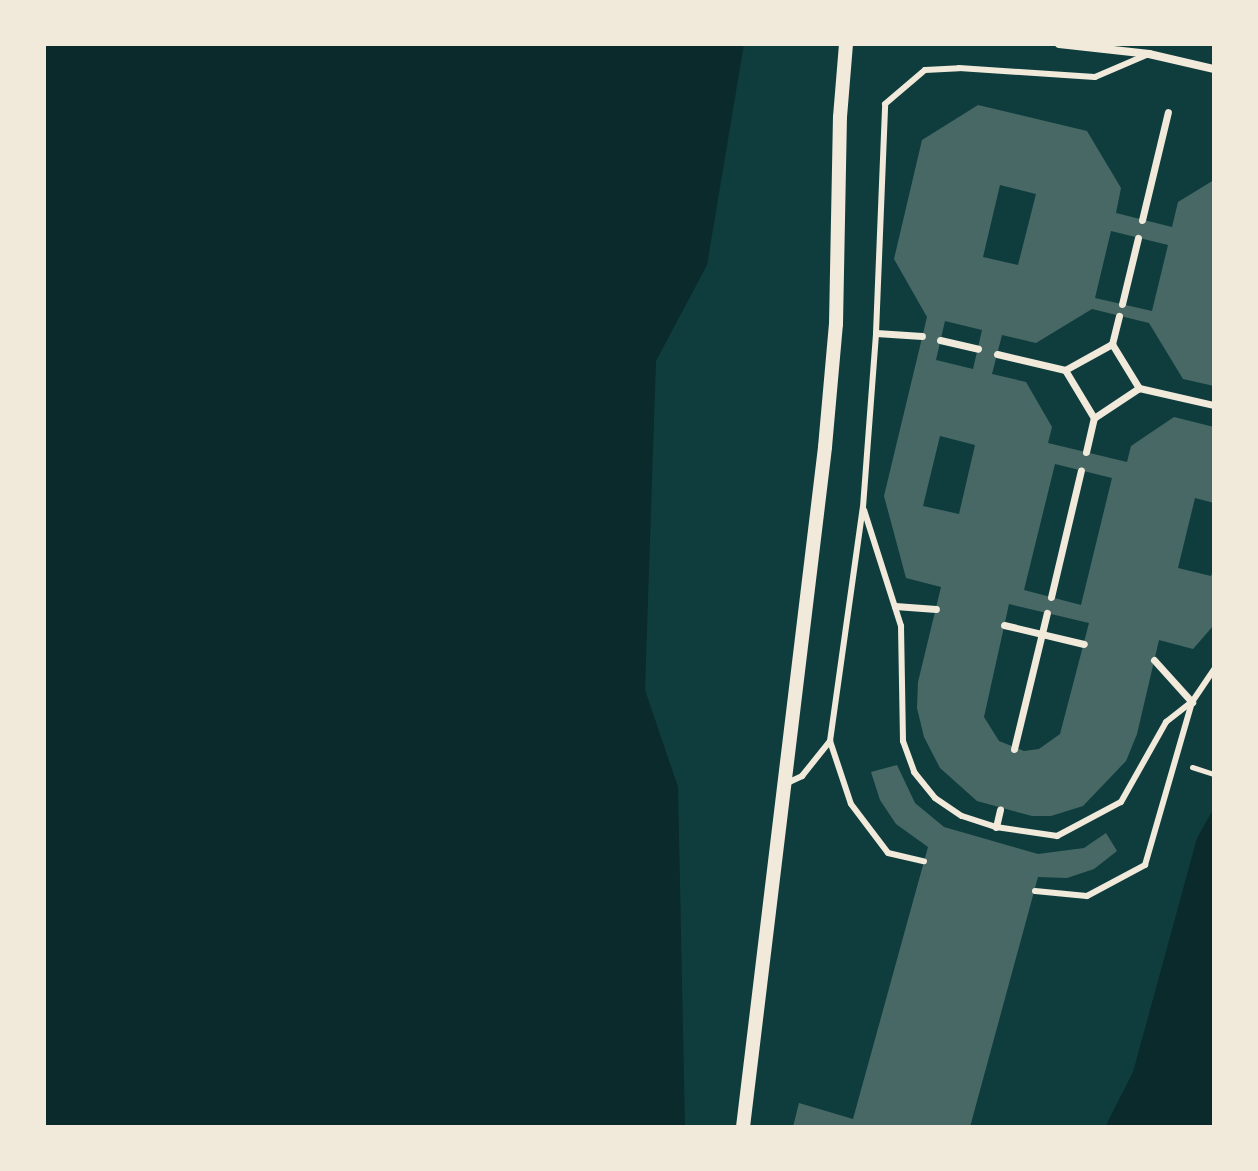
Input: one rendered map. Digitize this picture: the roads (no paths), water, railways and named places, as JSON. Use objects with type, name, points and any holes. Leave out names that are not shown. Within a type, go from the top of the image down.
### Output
[{"type":"street","points":[[743,1127],[781,786],[825,447],[836,324],[840,117],[846,44]]},
{"type":"street","points":[[1059,44],[1149,54],[1214,69]]},
{"type":"street","points":[[1149,54],[1152,44]]},
{"type":"street","points":[[1142,220],[1168,112]]},
{"type":"street","points":[[1122,304],[1138,238]]},
{"type":"street","points":[[1119,316],[1112,344],[1139,388],[1214,405]]},
{"type":"street","points":[[876,333],[922,336]]},
{"type":"street","points":[[940,340],[978,349]]},
{"type":"street","points":[[997,354],[1065,370],[1112,344]]},
{"type":"street","points":[[1065,370],[1094,418]]},
{"type":"street","points":[[1086,452],[1094,418],[1139,388]]},
{"type":"street","points":[[1051,597],[1081,470]]},
{"type":"street","points":[[895,606],[936,609]]},
{"type":"street","points":[[1014,749],[1047,613]]},
{"type":"street","points":[[1004,625],[1084,644]]},
{"type":"street","points":[[1154,660],[1192,702]]},
{"type":"street","points":[[996,827],[1000,809]]},
{"type":"lane","points":[[924,861],[888,853],[851,804],[830,741],[863,507],[876,333],[885,104],[925,70],[959,68],[1095,77],[1149,54]]},
{"type":"lane","points":[[863,507],[901,626],[903,741],[914,772],[935,798],[962,816],[996,827],[1057,836],[1121,802],[1166,722],[1192,702]]},
{"type":"lane","points":[[1035,891],[1087,896],[1145,865],[1192,702],[1214,669]]},
{"type":"lane","points":[[781,786],[802,776],[830,741]]},
{"type":"water","points":[[44,44],[744,44],[707,265],[656,361],[645,690],[678,787],[685,1127],[44,1127]]},
{"type":"water","points":[[1214,808],[1214,1127],[1105,1127],[1133,1072],[1197,838]]}]
